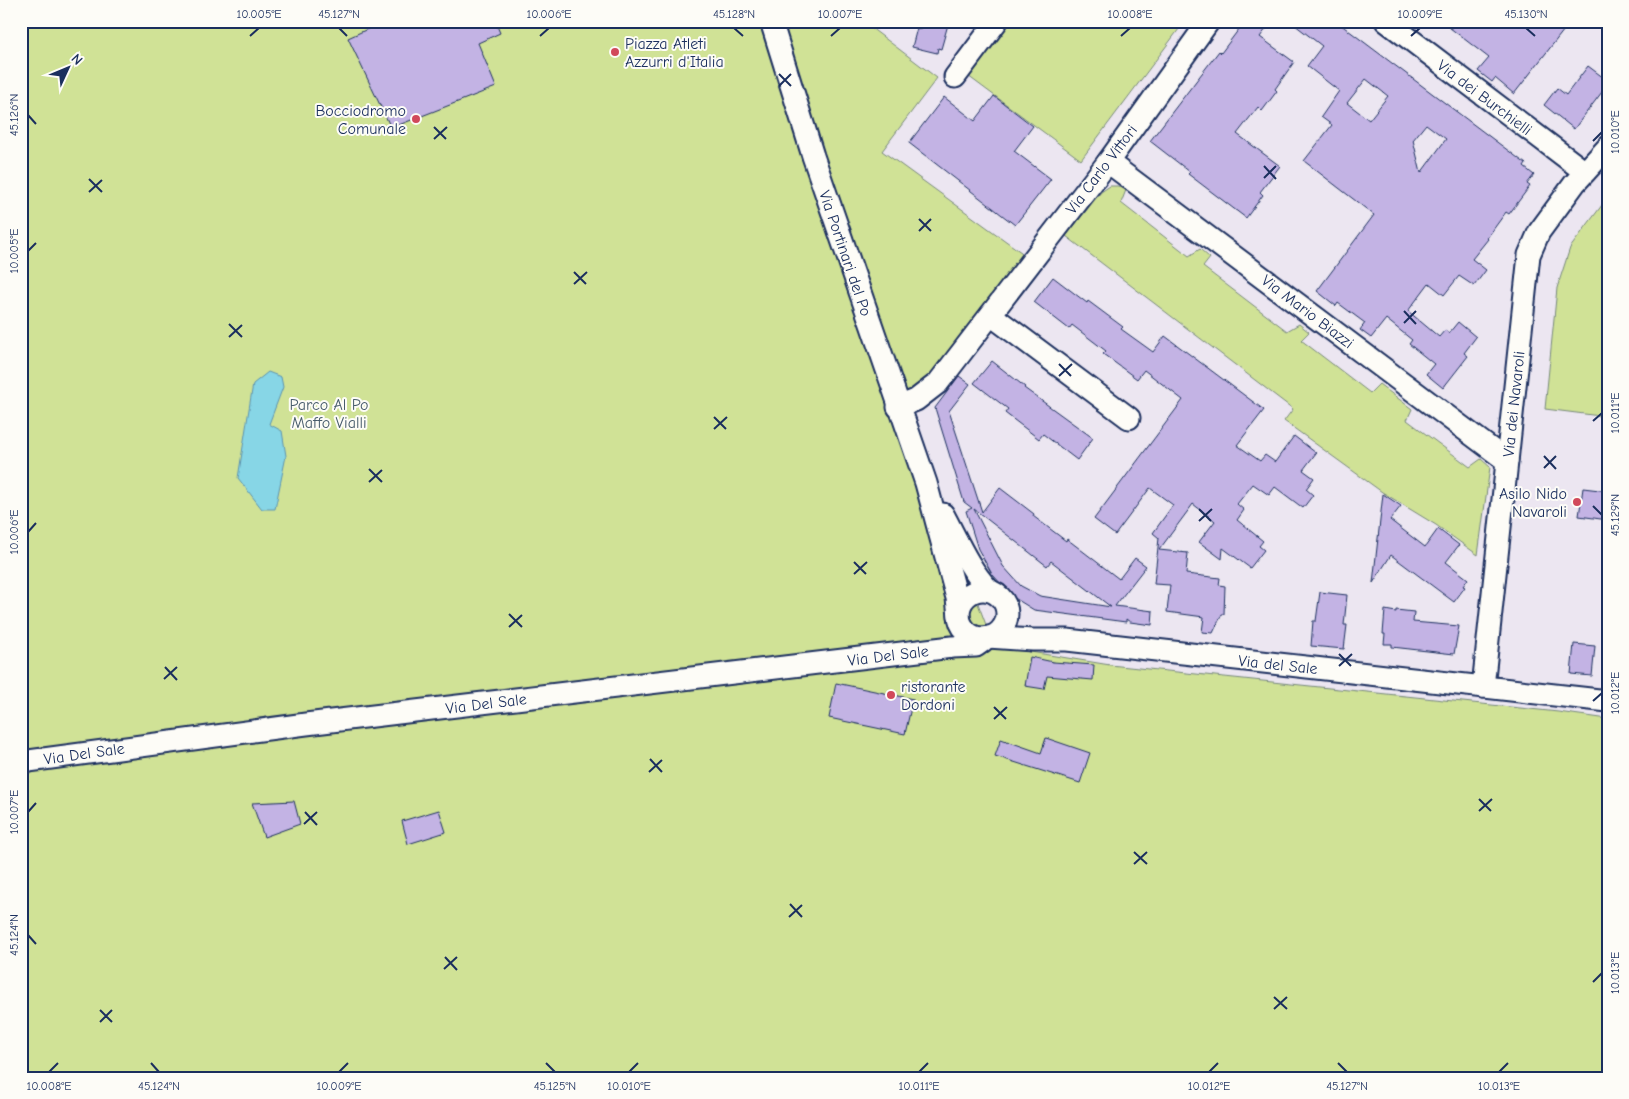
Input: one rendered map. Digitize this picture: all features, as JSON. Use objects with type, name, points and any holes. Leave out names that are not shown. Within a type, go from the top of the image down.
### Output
[{"type":"street","name":"Via Portinari del Po","points":[[771,21],[813,156],[898,407],[926,483],[957,598],[973,630]]},
{"type":"street","points":[[955,77],[997,21]]},
{"type":"street","name":"Via Carlo Vittori","points":[[898,407],[916,400],[938,382],[1108,162],[1209,21]]},
{"type":"street","name":"Via dei Burchielli","points":[[1386,21],[1585,172]]},
{"type":"street","name":"Via dei Navaroli","points":[[1483,687],[1528,256],[1540,232],[1585,172],[1608,147]]},
{"type":"street","name":"Via Mario Biazzi","points":[[1108,162],[1507,461]]},
{"type":"street","points":[[991,315],[1129,418]]},
{"type":"street","name":"Via Portinari del Po","points":[[926,483],[972,568],[989,590]]},
{"type":"street","name":"Via del Sale","points":[[973,630],[962,601],[967,595],[981,589],[989,590],[1000,596],[1014,620],[1025,629],[1067,640]]},
{"type":"street","name":"Via del Sale","points":[[973,630],[995,635],[1005,623],[1007,608]]},
{"type":"street","name":"Via del Sale","points":[[973,630],[1033,640],[1067,640],[1608,700]]},
{"type":"street","name":"Via del Sale","points":[[952,647],[963,642],[973,630]]},
{"type":"street","name":"Via Del Sale","points":[[21,762],[296,726],[952,647]]},
{"type":"green space","name":"Parco Al Po Maffo Vialli","points":[[21,21],[862,21],[937,78],[882,151],[1025,255],[904,407],[994,646],[1110,665],[1558,712],[1608,719],[1608,1078],[21,1078]]},
{"type":"green space","points":[[1009,21],[1185,21],[1081,160],[968,76]]},
{"type":"green space","points":[[1110,186],[1118,186],[1126,190],[1121,203],[1189,256],[1200,249],[1210,258],[1203,267],[1287,331],[1299,324],[1309,332],[1301,340],[1370,393],[1379,384],[1412,409],[1407,420],[1470,467],[1481,459],[1490,467],[1478,555],[1436,525],[1382,492],[1284,421],[1293,409],[1066,236],[1101,192]]},
{"type":"green space","points":[[1608,197],[1608,417],[1545,409],[1557,288],[1570,248]]},
{"type":"water","points":[[268,372],[281,377],[283,387],[269,424],[282,431],[286,456],[275,509],[262,509],[238,478],[253,384]]},
{"type":"building","points":[[385,21],[495,21],[500,33],[478,43],[496,87],[391,128],[348,38]]},
{"type":"building","points":[[922,21],[949,21],[941,49],[938,48],[937,53],[912,47],[917,28],[920,29]]},
{"type":"building","points":[[1245,21],[1272,21],[1260,37],[1294,62],[1275,89],[1277,91],[1262,111],[1258,107],[1237,134],[1280,166],[1260,192],[1263,195],[1246,218],[1188,174],[1190,172],[1150,141],[1219,51],[1221,53]]},
{"type":"building","points":[[1290,21],[1336,21],[1526,164],[1524,167],[1534,175],[1527,184],[1530,186],[1509,214],[1506,212],[1472,259],[1486,270],[1474,286],[1459,276],[1444,295],[1429,283],[1408,311],[1439,337],[1445,330],[1449,333],[1458,322],[1476,337],[1464,353],[1468,356],[1443,388],[1426,374],[1434,364],[1409,344],[1412,340],[1386,319],[1371,338],[1360,330],[1365,323],[1338,303],[1336,306],[1317,291],[1374,215],[1304,161],[1332,125],[1321,117],[1339,91],[1307,66],[1322,46]],"holes":[[[1366,79],[1388,96],[1369,120],[1347,103]],[[1426,124],[1446,139],[1421,173],[1413,140]]]},
{"type":"building","points":[[1441,21],[1571,21],[1514,94],[1495,78],[1492,82],[1478,71],[1489,58]]},
{"type":"building","points":[[1588,66],[1608,81],[1608,84],[1574,129],[1544,105],[1557,88],[1566,95]]},
{"type":"building","points":[[994,96],[1033,126],[1014,151],[1051,179],[1015,225],[909,143],[944,97],[975,121]]},
{"type":"building","points":[[1053,277],[1123,327],[1121,329],[1153,352],[1165,336],[1264,410],[1237,445],[1260,461],[1265,455],[1275,462],[1294,436],[1316,453],[1303,470],[1314,478],[1306,489],[1313,495],[1303,508],[1275,487],[1269,495],[1253,484],[1237,504],[1244,510],[1237,520],[1263,541],[1259,546],[1264,550],[1250,568],[1223,548],[1222,559],[1199,542],[1215,521],[1193,504],[1159,550],[1188,553],[1186,574],[1220,578],[1219,585],[1225,586],[1224,614],[1222,614],[1213,633],[1202,632],[1204,617],[1167,612],[1170,585],[1154,584],[1159,538],[1153,533],[1173,505],[1150,488],[1115,535],[1094,519],[1183,400],[1144,370],[1137,379],[1103,354],[1106,351],[1072,325],[1069,329],[1034,302]]},
{"type":"building","points":[[992,361],[1024,388],[1093,438],[1077,460],[1043,434],[1039,439],[1005,413],[1008,409],[974,383]]},
{"type":"building","points":[[959,376],[970,384],[949,411],[982,512],[1000,488],[1034,514],[1033,516],[1066,541],[1067,539],[1119,579],[1135,558],[1146,566],[1115,606],[1153,611],[1152,625],[1130,622],[1126,619],[1126,622],[1034,610],[1013,597],[992,574],[978,549],[966,511],[972,508],[964,502],[935,408]],"holes":[[[974,509],[1047,566],[1051,561],[1111,607],[1040,596],[1021,586],[1003,566]]]},
{"type":"building","points":[[1583,488],[1608,491],[1608,520],[1579,516]]},
{"type":"building","points":[[1383,494],[1401,506],[1390,520],[1425,547],[1438,529],[1459,545],[1446,562],[1468,579],[1463,586],[1465,587],[1454,602],[1391,555],[1373,583]]},
{"type":"building","points":[[1320,592],[1347,595],[1344,625],[1347,625],[1344,649],[1311,646],[1313,621],[1316,621]]},
{"type":"building","points":[[1385,610],[1414,612],[1413,622],[1459,626],[1454,654],[1392,647],[1392,644],[1384,644]]},
{"type":"building","points":[[1574,644],[1595,646],[1592,676],[1571,674]]},
{"type":"building","points":[[1030,657],[1053,662],[1094,665],[1093,680],[1047,676],[1044,689],[1025,686]]},
{"type":"building","points":[[836,683],[913,699],[905,734],[829,718]]},
{"type":"building","points":[[1046,738],[1090,753],[1080,783],[995,756],[1001,739],[1041,753]]},
{"type":"building","points":[[294,801],[300,824],[264,837],[252,803]]},
{"type":"building","points":[[439,810],[446,832],[408,844],[402,821]]},
{"type":"place","name":"Piazza Atleti Azzurri d'Italia","points":[[615,52]]},
{"type":"place","name":"Bocciodromo Comunale","points":[[416,119]]},
{"type":"place","name":"Asilo Nido Navaroli","points":[[1577,502]]},
{"type":"place","name":"ristorante Dordoni","points":[[891,695]]}]
